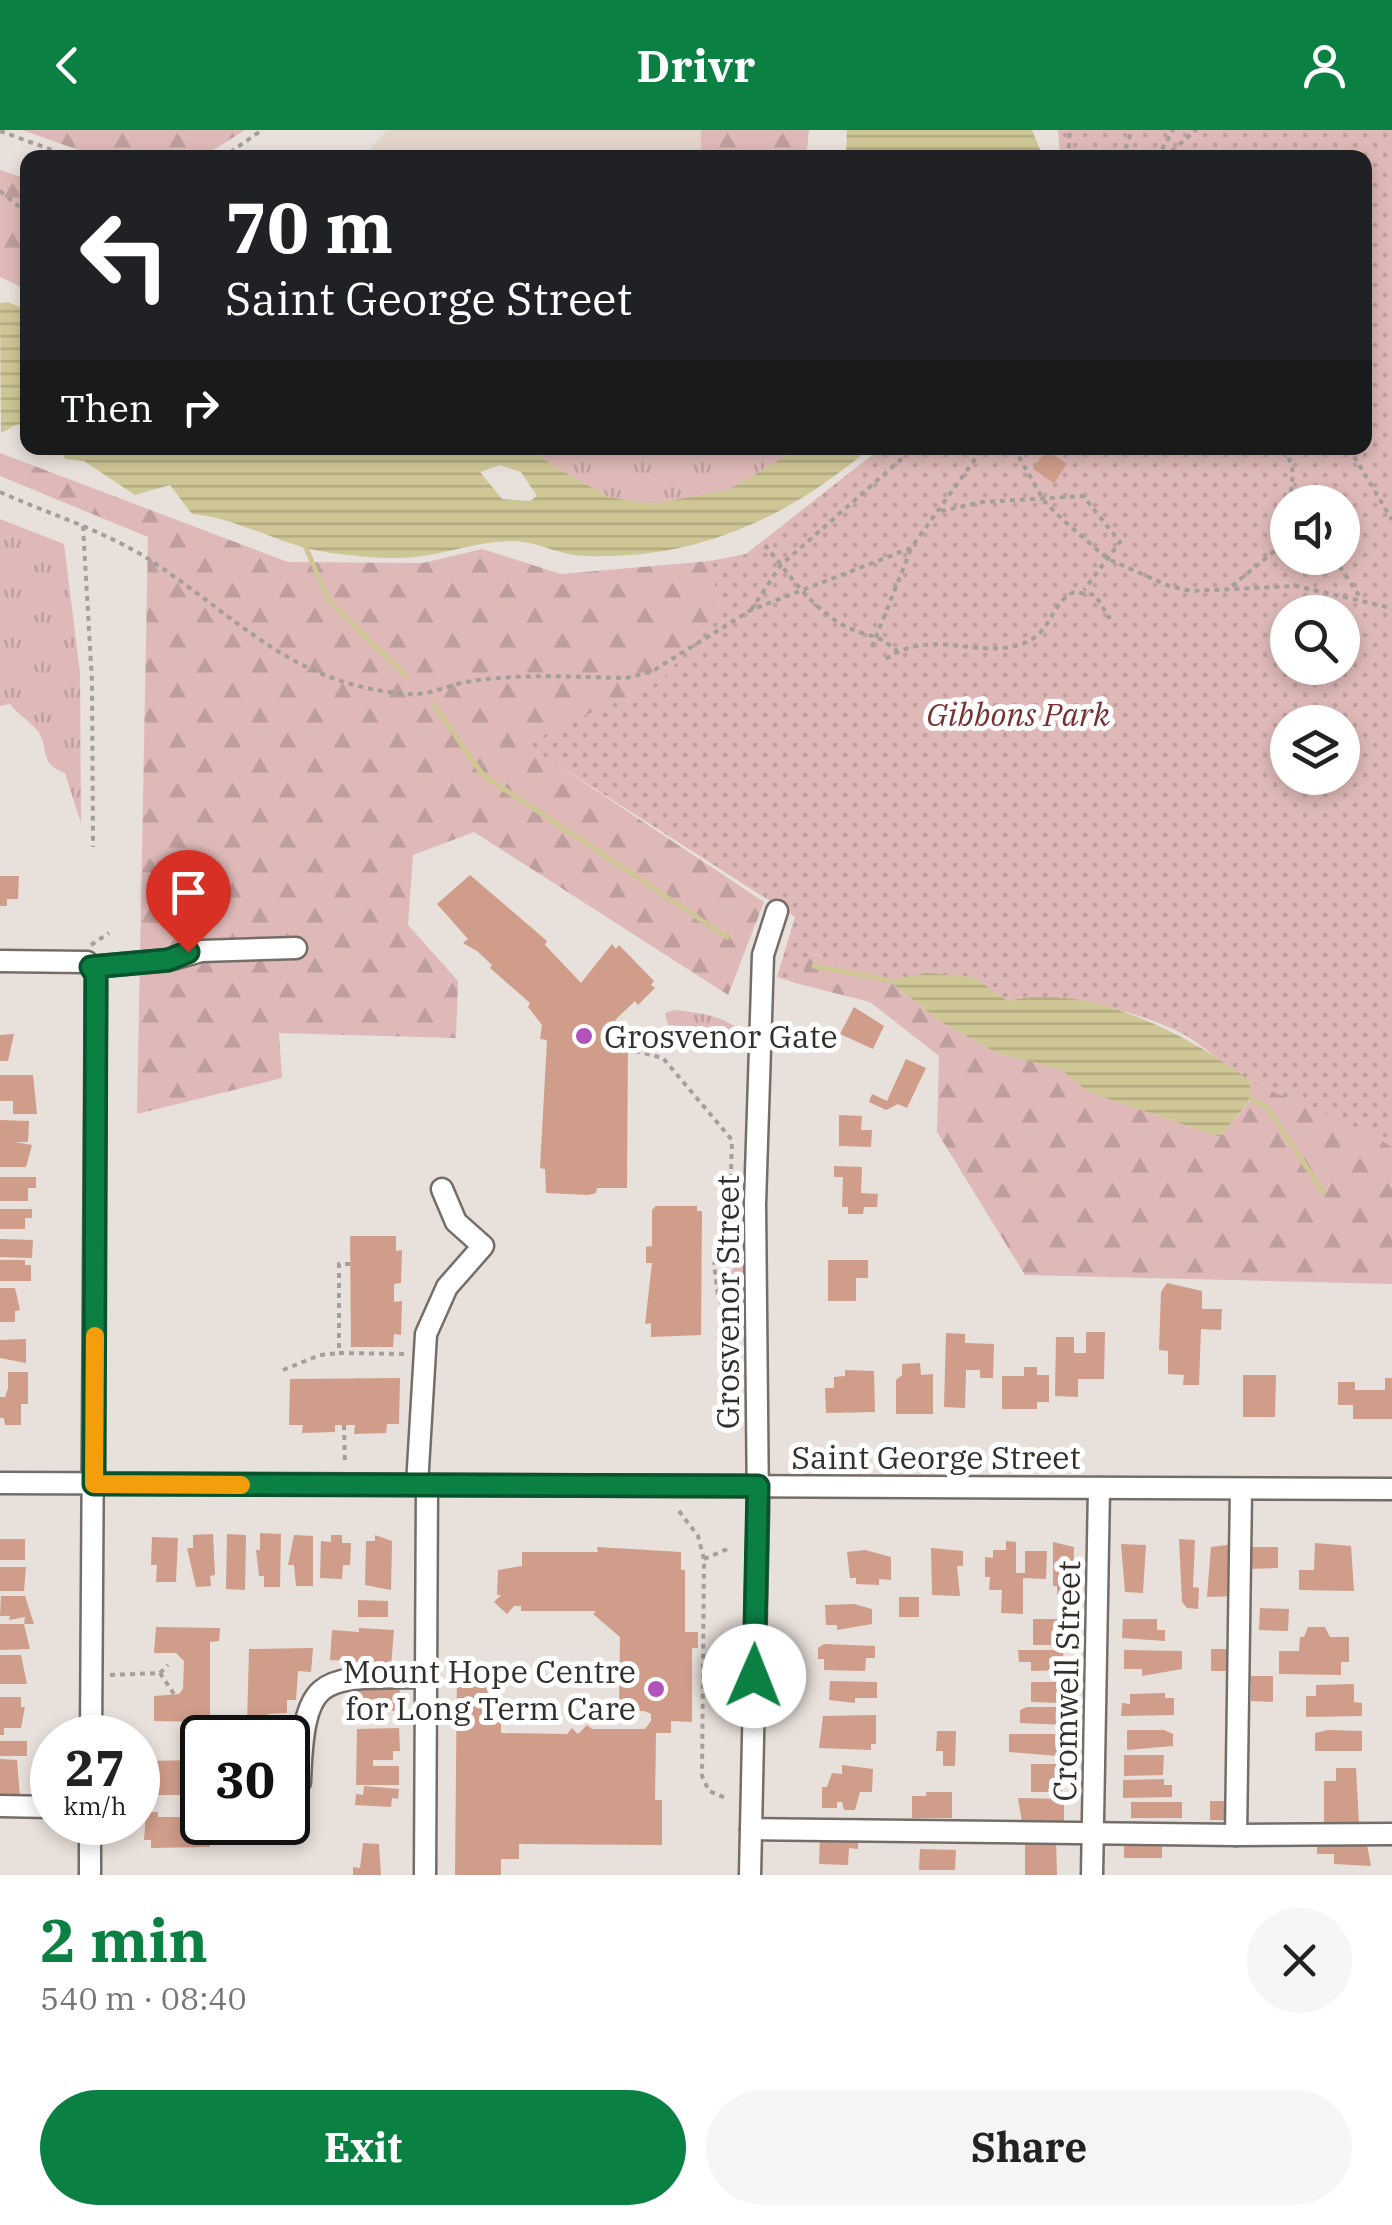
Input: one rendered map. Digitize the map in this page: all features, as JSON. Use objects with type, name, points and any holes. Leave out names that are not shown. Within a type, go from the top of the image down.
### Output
[{"type":"street","name":"Grosvenor Street","points":[[750,1875],[758,1486],[755,1204],[763,955],[777,912]]},
{"type":"street","points":[[0,961],[168,960],[201,950],[296,948]]},
{"type":"street","points":[[91,1715],[92,963]]},
{"type":"street","points":[[426,1875],[422,1485],[426,1334],[448,1287],[484,1246],[456,1222],[442,1189]]},
{"type":"street","name":"Saint George Street","points":[[0,1482],[1392,1490]]},
{"type":"street","name":"Cromwell Street","points":[[1092,1875],[1099,1488]]},
{"type":"street","points":[[1236,1835],[1242,1489]]},
{"type":"street","points":[[300,1715],[298,1708],[330,1682],[426,1677]]},
{"type":"street","points":[[0,1806],[30,1807]]},
{"type":"street","points":[[750,1829],[1392,1834]]},
{"type":"street","points":[[90,1845],[90,1875]]},
{"type":"path","points":[[233,150],[262,130]]},
{"type":"path","points":[[1173,150],[1196,130]]},
{"type":"path","points":[[0,131],[52,150]]},
{"type":"path","points":[[0,190],[20,207]]},
{"type":"path","points":[[751,610],[782,565],[906,455]]},
{"type":"path","points":[[872,647],[912,548],[978,455]]},
{"type":"path","points":[[1018,455],[1044,501],[1108,559],[1191,592],[1232,586],[1296,586],[1348,595]]},
{"type":"path","points":[[1288,455],[1292,485]]},
{"type":"path","points":[[1353,455],[1392,520]]},
{"type":"path","points":[[0,492],[83,526],[153,562],[298,666],[357,685],[408,694],[438,692],[464,682],[626,678],[651,672],[751,610],[805,593],[912,548]]},
{"type":"path","points":[[886,658],[897,651],[950,642],[1000,648],[1020,645],[1050,627],[1065,596],[1084,590],[1120,542],[1083,496],[985,502],[941,511]]},
{"type":"path","points":[[83,526],[92,682],[93,847]]},
{"type":"path","points":[[765,544],[805,593],[850,629],[876,633],[897,651]]},
{"type":"path","points":[[1232,586],[1270,555]]},
{"type":"path","points":[[1084,590],[1102,600],[1110,620]]},
{"type":"path","points":[[1360,597],[1392,608]]},
{"type":"path","points":[[92,963],[109,933]]},
{"type":"path","points":[[634,1051],[663,1058],[732,1140],[729,1240],[714,1264],[718,1296],[729,1319]]},
{"type":"path","points":[[339,1353],[340,1264],[350,1264]]},
{"type":"path","points":[[283,1370],[320,1354],[414,1354]]},
{"type":"path","points":[[344,1425],[345,1485]]},
{"type":"path","points":[[679,1511],[698,1536],[704,1560],[702,1776],[709,1791],[728,1800]]},
{"type":"path","points":[[704,1560],[730,1548]]},
{"type":"path","points":[[92,1675],[160,1673],[168,1665]]},
{"type":"path","points":[[160,1673],[174,1694]]},
{"type":"shaded area","points":[[387,130],[701,130],[701,150],[369,150]]},
{"type":"shaded area","points":[[847,130],[1032,130],[1040,150],[846,150]]},
{"type":"shaded area","points":[[0,303],[20,307],[20,426],[1,433]]},
{"type":"shaded area","points":[[63,455],[540,455],[609,497],[651,504],[728,490],[787,455],[861,455],[773,514],[703,542],[665,551],[586,556],[521,542],[499,542],[394,558],[295,545],[227,521],[192,514],[170,485],[135,495],[84,461],[65,459]],"holes":[[[500,465],[521,472],[537,496],[530,501],[502,499],[480,472]]]},
{"type":"shaded area","points":[[928,973],[973,977],[1008,1001],[1038,997],[1070,999],[1136,1016],[1198,1046],[1250,1081],[1251,1099],[1220,1137],[1088,1092],[1062,1070],[997,1053],[941,1022],[888,980]]},
{"type":"green space","points":[[22,130],[245,130],[213,150],[78,150]]},
{"type":"green space","points":[[701,130],[809,130],[807,150],[701,150]]},
{"type":"green space","name":"Gibbons Park","points":[[1058,130],[1392,130],[1392,1147],[1359,1128],[1245,1078],[1185,1035],[1122,1011],[1073,1000],[1008,1001],[976,982],[952,976],[881,978],[810,953],[799,984],[777,977],[795,917],[525,744],[662,680],[720,609],[710,561],[746,554],[872,455],[1372,455],[1372,150],[1059,150]]},
{"type":"green space","points":[[0,170],[20,177],[20,287],[0,277]]},
{"type":"green space","points":[[0,453],[288,562],[423,563],[482,549],[561,574],[710,561],[720,609],[662,680],[526,744],[764,902],[728,995],[474,832],[413,855],[408,925],[458,981],[456,1038],[279,1033],[282,1078],[137,1114],[148,537],[0,476]]},
{"type":"green space","points":[[540,455],[787,455],[728,490],[651,504],[609,497]]},
{"type":"green space","points":[[0,519],[64,544],[80,673],[81,823],[65,773],[48,762],[40,734],[10,704],[0,706]]},
{"type":"green space","points":[[809,953],[888,980],[941,1022],[997,1053],[1062,1070],[1088,1092],[1220,1137],[1251,1100],[1250,1081],[1367,1131],[1392,1147],[1392,1284],[1025,1275],[937,1132],[939,1056],[870,1002],[799,984]]},
{"type":"green space","points":[[674,1010],[725,1021],[748,1040],[697,1027],[668,1025],[665,1013]]},
{"type":"green space","points":[[739,1261],[746,1266],[744,1316],[733,1301],[731,1290],[730,1272]]},
{"type":"building","points":[[1043,455],[1054,455],[1067,464],[1054,483],[1033,469]]},
{"type":"building","name":"Grosvenor Gate","points":[[470,875],[547,941],[545,945],[581,983],[612,944],[616,949],[619,945],[654,981],[651,985],[655,988],[638,1005],[635,1001],[615,1020],[628,1033],[627,1188],[597,1188],[596,1193],[588,1195],[546,1193],[545,1169],[540,1168],[547,1040],[540,1039],[542,1025],[528,1007],[530,1003],[490,968],[492,965],[477,951],[463,943],[468,939],[437,904]]},
{"type":"building","points":[[0,876],[19,876],[18,899],[7,899],[7,906],[0,906]]},
{"type":"building","points":[[854,1007],[884,1026],[873,1049],[840,1034]]},
{"type":"building","points":[[14,1034],[8,1061],[0,1061],[0,1035]]},
{"type":"building","points":[[906,1059],[926,1068],[907,1108],[898,1104],[886,1110],[869,1102],[872,1094],[887,1101]]},
{"type":"building","points":[[0,1075],[33,1075],[37,1114],[13,1114],[13,1101],[0,1101]]},
{"type":"building","points":[[839,1115],[862,1116],[861,1130],[872,1130],[871,1147],[839,1146]]},
{"type":"building","points":[[0,1120],[29,1121],[28,1142],[15,1142],[32,1145],[26,1167],[0,1167]]},
{"type":"building","points":[[834,1166],[862,1167],[861,1193],[878,1194],[877,1207],[864,1207],[863,1214],[848,1214],[848,1207],[842,1207],[843,1177],[834,1177]]},
{"type":"building","points":[[0,1177],[36,1177],[36,1188],[28,1188],[28,1201],[0,1201]]},
{"type":"building","points":[[656,1206],[697,1206],[697,1211],[702,1211],[701,1335],[651,1337],[651,1323],[645,1324],[652,1263],[646,1263],[646,1247],[652,1246],[652,1210]]},
{"type":"building","points":[[0,1209],[32,1209],[32,1218],[25,1218],[25,1229],[0,1229]]},
{"type":"building","points":[[350,1236],[396,1236],[396,1251],[402,1250],[401,1283],[394,1284],[394,1302],[402,1301],[401,1335],[394,1334],[393,1347],[351,1347]]},
{"type":"building","points":[[0,1239],[33,1240],[32,1258],[0,1257]]},
{"type":"building","points":[[0,1260],[25,1260],[25,1265],[31,1265],[31,1281],[0,1281]]},
{"type":"building","points":[[828,1260],[868,1260],[868,1278],[856,1278],[856,1301],[828,1301]]},
{"type":"building","points":[[1167,1283],[1202,1291],[1202,1309],[1222,1309],[1221,1330],[1201,1329],[1199,1385],[1183,1385],[1184,1375],[1168,1374],[1168,1351],[1159,1350],[1161,1292]]},
{"type":"building","points":[[0,1288],[15,1288],[20,1310],[15,1311],[15,1322],[0,1322]]},
{"type":"building","points":[[1086,1332],[1105,1332],[1104,1379],[1078,1379],[1078,1397],[1055,1396],[1056,1337],[1074,1337],[1074,1353],[1086,1353]]},
{"type":"building","points":[[946,1333],[965,1334],[965,1343],[994,1344],[993,1378],[980,1378],[980,1370],[966,1370],[965,1408],[944,1407]]},
{"type":"building","points":[[26,1339],[26,1363],[0,1358],[0,1340]]},
{"type":"building","points":[[920,1363],[921,1375],[933,1374],[933,1414],[896,1414],[896,1380],[902,1375],[902,1364]]},
{"type":"building","points":[[1024,1367],[1037,1367],[1037,1375],[1049,1375],[1049,1402],[1037,1402],[1037,1409],[1002,1409],[1002,1376],[1024,1376]]},
{"type":"building","points":[[845,1370],[874,1371],[875,1412],[826,1413],[825,1388],[834,1388],[834,1377],[845,1376]]},
{"type":"building","points":[[8,1372],[28,1372],[28,1404],[21,1404],[21,1425],[5,1425],[4,1418],[0,1418],[0,1397],[5,1397],[8,1388]]},
{"type":"building","points":[[1243,1375],[1276,1375],[1275,1417],[1243,1417]]},
{"type":"building","points":[[400,1378],[399,1424],[387,1424],[386,1433],[354,1434],[355,1425],[335,1425],[335,1432],[302,1433],[303,1425],[289,1425],[290,1379]]},
{"type":"building","points":[[1385,1378],[1392,1378],[1392,1419],[1353,1419],[1353,1405],[1338,1405],[1338,1382],[1355,1382],[1355,1390],[1385,1390]]},
{"type":"building","points":[[260,1533],[281,1534],[280,1587],[264,1587],[264,1576],[259,1576],[256,1550],[260,1550]]},
{"type":"building","points":[[213,1534],[215,1575],[210,1576],[211,1586],[196,1587],[187,1548],[193,1548],[193,1535]]},
{"type":"building","points":[[227,1534],[246,1535],[245,1590],[226,1589]]},
{"type":"building","points":[[294,1535],[313,1536],[313,1586],[296,1586],[294,1565],[288,1565]]},
{"type":"building","points":[[331,1535],[342,1535],[342,1543],[351,1543],[350,1565],[343,1565],[342,1579],[320,1578],[321,1541],[331,1542]]},
{"type":"building","points":[[375,1535],[392,1541],[391,1590],[365,1585],[366,1541],[375,1541]]},
{"type":"building","points":[[152,1537],[178,1538],[176,1582],[156,1582],[157,1565],[151,1565]]},
{"type":"building","points":[[0,1539],[25,1539],[25,1560],[0,1560]]},
{"type":"building","points":[[1179,1539],[1195,1540],[1193,1587],[1199,1588],[1198,1609],[1187,1608],[1182,1602]]},
{"type":"building","points":[[1006,1541],[1016,1542],[1016,1573],[1025,1573],[1025,1551],[1047,1551],[1046,1579],[1023,1578],[1023,1614],[1001,1613],[1002,1590],[989,1590],[990,1577],[985,1577],[985,1557],[993,1558],[993,1550],[1006,1550]]},
{"type":"building","points":[[1053,1542],[1074,1547],[1073,1596],[1057,1595],[1057,1586],[1053,1586]]},
{"type":"building","points":[[1315,1543],[1351,1546],[1354,1591],[1299,1590],[1299,1570],[1314,1570]]},
{"type":"building","points":[[1121,1544],[1146,1545],[1143,1593],[1125,1592]]},
{"type":"building","points":[[1234,1544],[1236,1596],[1207,1597],[1211,1547]]},
{"type":"building","name":"Mount Hope Centre for Long Term Care","points":[[597,1547],[681,1552],[681,1570],[685,1570],[685,1632],[698,1632],[698,1648],[692,1648],[692,1722],[671,1721],[671,1733],[656,1733],[655,1800],[662,1800],[662,1845],[519,1844],[519,1859],[501,1859],[501,1875],[455,1875],[457,1666],[501,1666],[501,1733],[567,1734],[572,1728],[578,1734],[587,1725],[592,1729],[645,1729],[651,1721],[651,1714],[644,1711],[619,1711],[620,1637],[593,1614],[596,1611],[521,1611],[521,1606],[514,1606],[507,1614],[494,1602],[501,1595],[497,1595],[498,1570],[522,1566],[522,1552],[598,1552]]},
{"type":"building","points":[[1246,1547],[1278,1547],[1278,1568],[1247,1569]]},
{"type":"building","points":[[931,1548],[963,1551],[963,1566],[957,1566],[960,1596],[932,1595]]},
{"type":"building","points":[[865,1550],[891,1557],[891,1580],[879,1579],[879,1585],[856,1584],[856,1578],[850,1578],[847,1552]]},
{"type":"building","points":[[0,1567],[26,1567],[24,1591],[0,1591]]},
{"type":"building","points":[[1,1596],[25,1596],[34,1624],[24,1624],[25,1617],[9,1620],[10,1616],[0,1616]]},
{"type":"building","points":[[899,1597],[919,1597],[919,1617],[899,1617]]},
{"type":"building","points":[[358,1600],[388,1601],[388,1617],[358,1617]]},
{"type":"building","points":[[854,1604],[872,1609],[872,1624],[837,1630],[837,1625],[826,1625],[825,1605]]},
{"type":"building","points":[[1260,1608],[1289,1609],[1288,1631],[1259,1630]]},
{"type":"building","points":[[1033,1619],[1057,1619],[1057,1627],[1064,1627],[1064,1645],[1033,1645]]},
{"type":"building","points":[[1123,1619],[1157,1619],[1157,1630],[1165,1630],[1165,1641],[1122,1638]]},
{"type":"building","points":[[0,1624],[24,1624],[30,1649],[0,1650]]},
{"type":"building","points":[[156,1627],[220,1628],[219,1641],[210,1642],[210,1715],[180,1715],[180,1721],[160,1721],[160,1715],[154,1715],[154,1696],[179,1694],[183,1689],[184,1661],[176,1653],[154,1653]]},
{"type":"building","points":[[1308,1627],[1325,1627],[1330,1637],[1349,1637],[1349,1662],[1341,1662],[1341,1675],[1279,1674],[1279,1651],[1299,1651],[1300,1637],[1304,1637]]},
{"type":"building","points":[[359,1628],[394,1630],[391,1666],[362,1664],[362,1670],[352,1669],[353,1661],[330,1660],[332,1630],[359,1632]]},
{"type":"building","points":[[824,1644],[875,1646],[875,1658],[866,1658],[865,1671],[824,1670],[818,1648]]},
{"type":"building","points":[[313,1648],[311,1672],[298,1671],[296,1700],[287,1700],[287,1713],[247,1715],[249,1649]]},
{"type":"building","points":[[1211,1649],[1230,1649],[1230,1671],[1211,1671]]},
{"type":"building","points":[[1018,1650],[1063,1650],[1064,1670],[1031,1671],[1031,1662],[1019,1662]]},
{"type":"building","points":[[1124,1650],[1182,1651],[1182,1669],[1142,1676],[1142,1669],[1124,1669]]},
{"type":"building","points":[[0,1655],[21,1655],[27,1684],[0,1684]]},
{"type":"building","points":[[1251,1676],[1273,1676],[1273,1702],[1251,1701]]},
{"type":"building","points":[[356,1681],[400,1682],[399,1711],[356,1710]]},
{"type":"building","points":[[830,1681],[877,1682],[877,1698],[855,1698],[855,1703],[829,1700]]},
{"type":"building","points":[[1031,1682],[1062,1682],[1062,1703],[1031,1702]]},
{"type":"building","points":[[1354,1684],[1354,1702],[1362,1703],[1362,1716],[1306,1717],[1306,1696],[1316,1696],[1316,1685]]},
{"type":"building","points":[[1165,1693],[1165,1698],[1174,1698],[1174,1715],[1121,1716],[1122,1703],[1130,1704],[1130,1694]]},
{"type":"building","points":[[0,1697],[21,1697],[21,1707],[25,1707],[21,1728],[4,1728],[4,1735],[0,1735]]},
{"type":"building","points":[[1058,1707],[1064,1711],[1064,1725],[1020,1723],[1020,1710]]},
{"type":"building","points":[[876,1715],[876,1744],[871,1744],[871,1750],[819,1748],[823,1716]]},
{"type":"building","points":[[399,1728],[400,1751],[393,1751],[393,1760],[373,1760],[373,1766],[399,1766],[399,1785],[356,1785],[357,1729]]},
{"type":"building","points":[[1127,1730],[1164,1730],[1173,1734],[1173,1746],[1127,1750]]},
{"type":"building","points":[[937,1731],[956,1731],[955,1766],[943,1766],[943,1751],[936,1751]]},
{"type":"building","points":[[1362,1731],[1362,1751],[1315,1751],[1315,1733]]},
{"type":"building","points":[[1009,1734],[1057,1734],[1057,1756],[1009,1752]]},
{"type":"building","points":[[0,1741],[27,1741],[27,1756],[0,1756]]},
{"type":"building","points":[[1124,1755],[1164,1755],[1163,1775],[1124,1776]]},
{"type":"building","points":[[0,1759],[17,1760],[20,1797],[0,1796]]},
{"type":"building","points":[[180,1760],[180,1795],[160,1795],[160,1761]]},
{"type":"building","points":[[1031,1764],[1057,1764],[1057,1774],[1062,1774],[1062,1792],[1031,1792]]},
{"type":"building","points":[[842,1765],[873,1769],[872,1792],[860,1792],[855,1810],[844,1810],[842,1802],[837,1802],[837,1808],[822,1808],[822,1787],[827,1787],[832,1773],[842,1774]]},
{"type":"building","points":[[1336,1768],[1356,1768],[1359,1824],[1324,1824],[1324,1781],[1336,1781]]},
{"type":"building","points":[[1164,1779],[1164,1785],[1172,1785],[1172,1797],[1123,1798],[1123,1780]]},
{"type":"building","points":[[364,1786],[399,1789],[398,1799],[392,1798],[391,1807],[355,1805],[356,1794],[363,1795]]},
{"type":"building","points":[[926,1792],[952,1792],[952,1818],[912,1818],[912,1796],[926,1796]]},
{"type":"building","points":[[1018,1798],[1064,1799],[1064,1822],[1022,1822]]},
{"type":"building","points":[[1210,1801],[1233,1801],[1233,1820],[1210,1820]]},
{"type":"building","points":[[1131,1802],[1182,1802],[1182,1818],[1131,1818]]},
{"type":"building","points":[[160,1817],[180,1817],[180,1845],[210,1845],[210,1847],[151,1848],[160,1845]]},
{"type":"building","points":[[820,1835],[858,1836],[858,1849],[849,1848],[848,1865],[819,1864]]},
{"type":"building","points":[[1317,1837],[1366,1839],[1371,1866],[1334,1864],[1334,1854],[1317,1854]]},
{"type":"building","points":[[1025,1838],[1056,1838],[1057,1875],[1025,1875]]},
{"type":"building","points":[[1124,1838],[1162,1838],[1162,1858],[1124,1858]]},
{"type":"building","points":[[363,1843],[379,1844],[381,1875],[353,1875],[353,1867],[360,1868]]},
{"type":"building","points":[[920,1849],[956,1850],[955,1870],[919,1870]]},
{"type":"waterway","points":[[306,548],[329,601],[406,676]]},
{"type":"waterway","points":[[434,705],[483,775],[727,937]]},
{"type":"waterway","points":[[814,966],[888,980]]},
{"type":"waterway","points":[[1251,1099],[1267,1107],[1323,1192]]},
{"type":"slow traffic","points":[[95,1336],[94,1484],[241,1485]]},
{"type":"place","name":"Grosvenor Gate","points":[[584,1036]]},
{"type":"place","name":"Mount Hope Centre for Long Term Care","points":[[656,1689]]},
{"type":"route","points":[[188,952],[178,959],[91,967],[96,974],[94,1484],[758,1486],[754,1676]]}]
